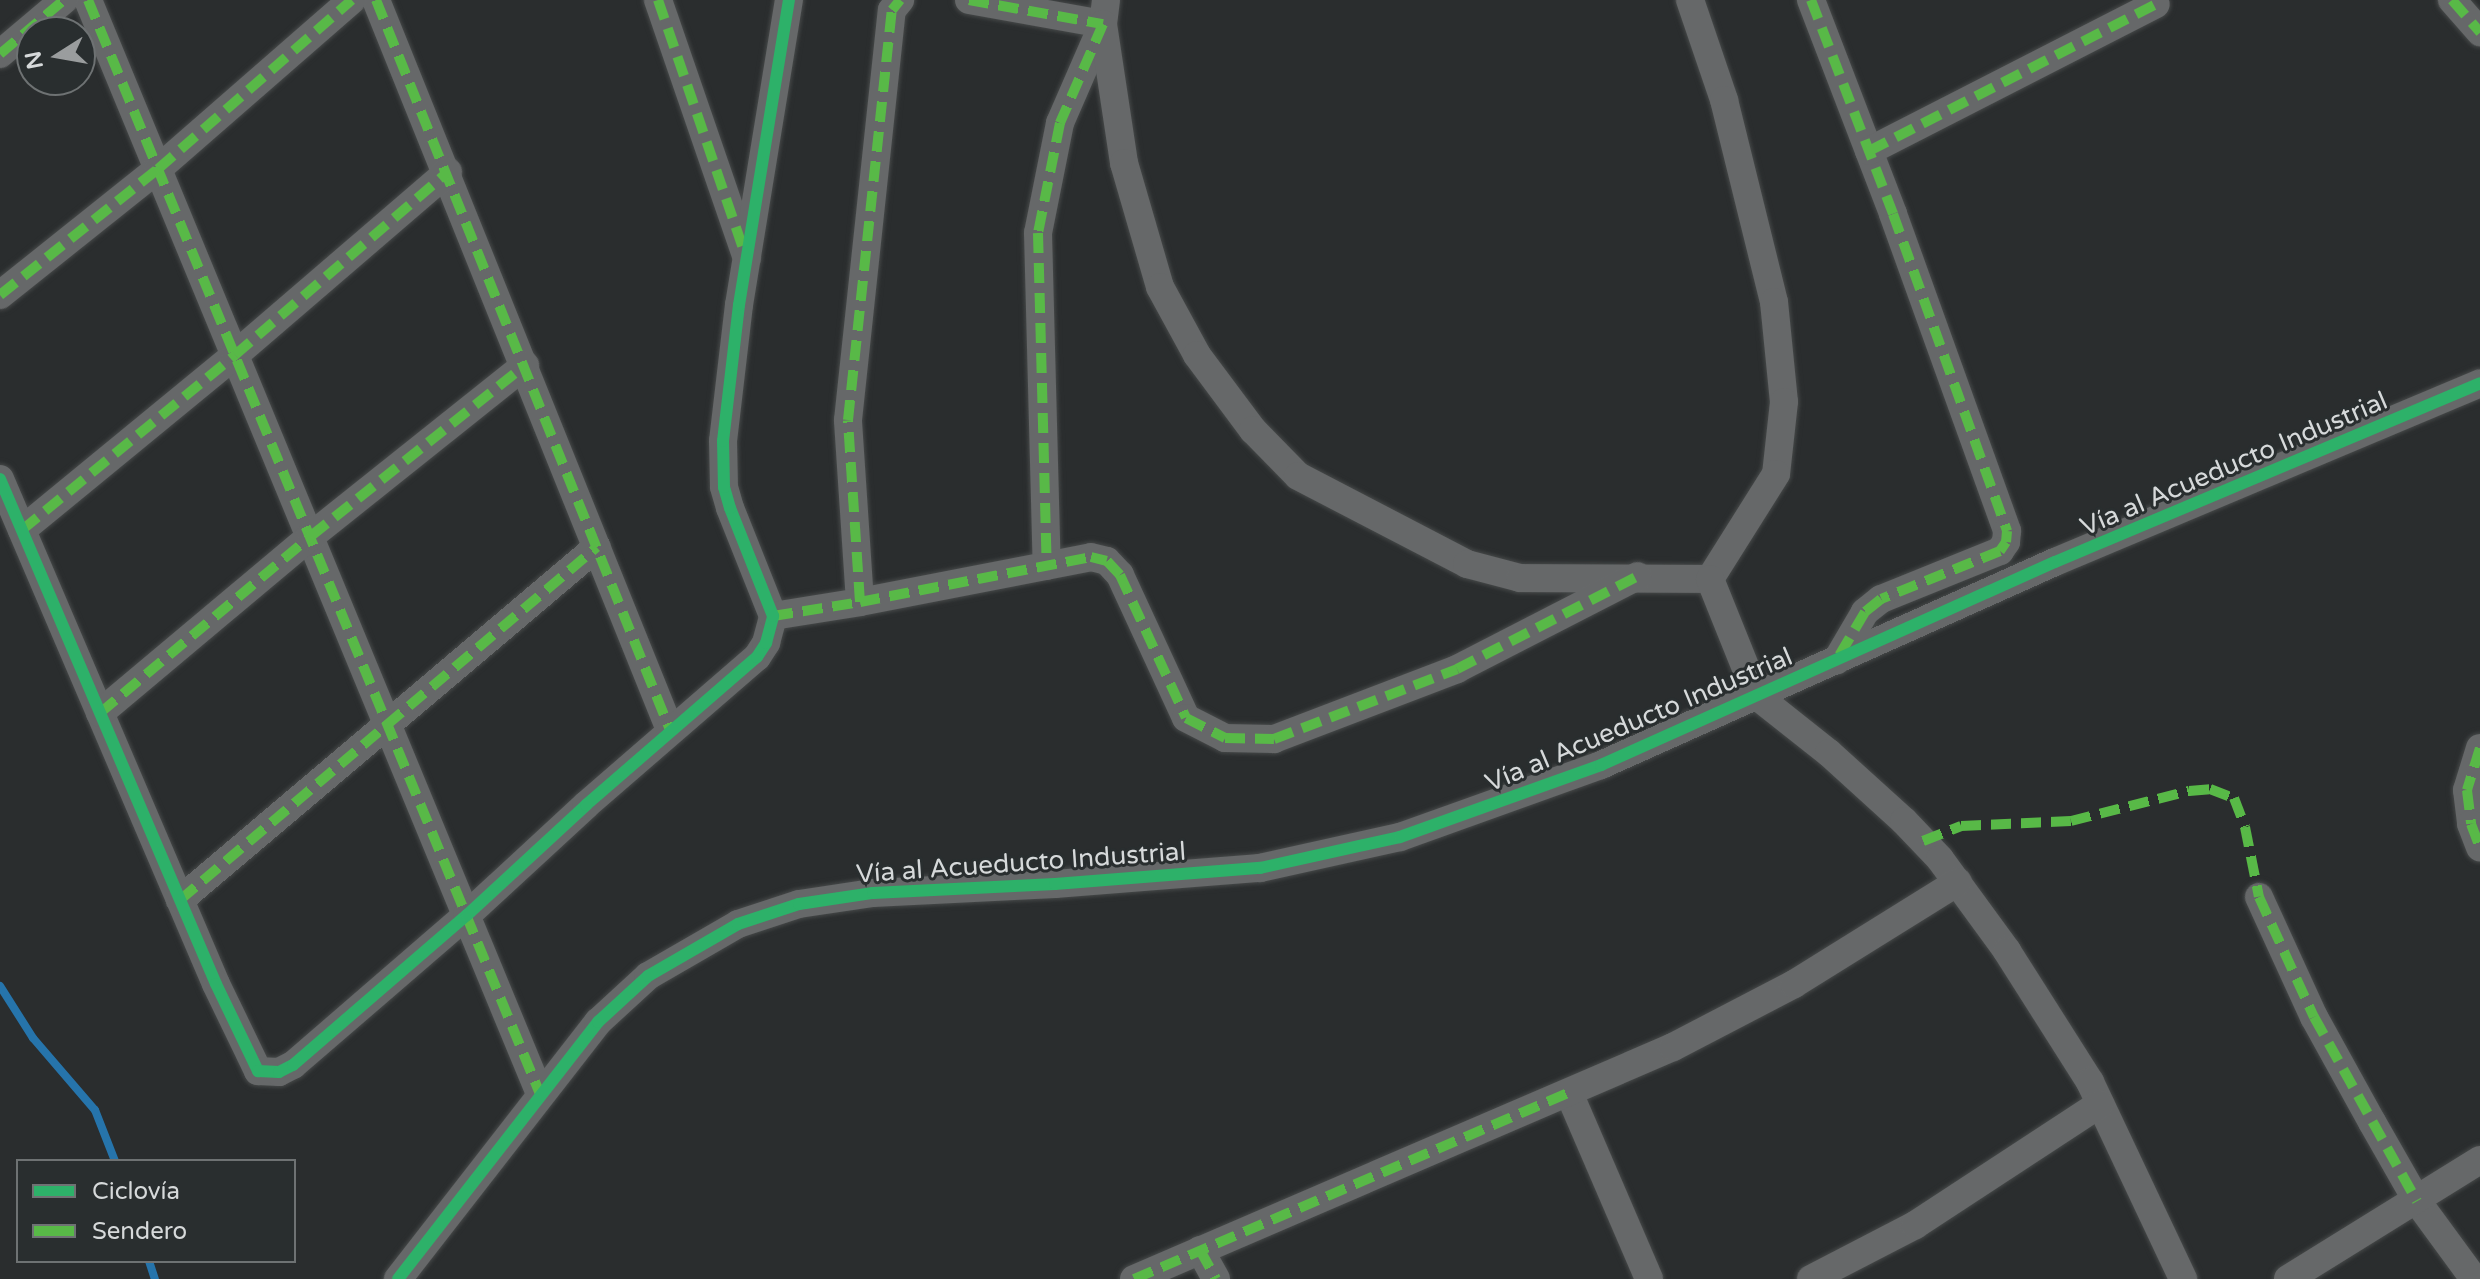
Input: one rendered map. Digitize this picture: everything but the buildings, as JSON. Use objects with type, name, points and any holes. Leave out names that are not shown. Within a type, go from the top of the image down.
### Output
[{"type":"street","points":[[0,54],[64,0]]},
{"type":"street","points":[[88,0],[540,1094]]},
{"type":"street","points":[[0,295],[158,169],[352,0]]},
{"type":"street","points":[[376,0],[448,172],[670,730]]},
{"type":"street","points":[[658,0],[747,259]]},
{"type":"street","points":[[0,479],[252,1061],[258,1071],[268,1074],[293,1065],[467,915],[670,730],[757,657],[772,629],[773,616],[730,508],[723,470],[723,441],[747,259],[789,0]]},
{"type":"street","points":[[860,602],[848,420],[892,10],[900,0]]},
{"type":"street","points":[[969,0],[1104,12]]},
{"type":"street","points":[[1690,0],[1724,100],[1774,302],[1784,402],[1776,474],[1710,579]]},
{"type":"street","points":[[1811,0],[2003,515],[2006,542],[2000,551],[1981,561],[1881,599],[1865,612],[1837,660]]},
{"type":"street","points":[[2452,0],[2480,32]]},
{"type":"street","points":[[1869,151],[2156,4]]},
{"type":"street","points":[[1047,566],[1038,233],[1060,123],[1104,12]]},
{"type":"street","points":[[1104,12],[1124,163],[1160,287],[1197,355],[1253,430],[1298,476],[1467,564],[1520,578],[1638,576],[1710,579]]},
{"type":"street","points":[[22,530],[235,355],[448,172]]},
{"type":"street","points":[[100,713],[311,536],[525,365]]},
{"type":"street","name":"Vía al Acueducto Industrial","points":[[398,1279],[598,1022],[648,976],[704,940],[767,913],[873,893],[1220,872],[1313,859],[1400,837],[1601,765],[2055,562],[2479,386]]},
{"type":"street","points":[[180,900],[597,547]]},
{"type":"street","points":[[773,616],[1091,557],[1107,561],[1120,575],[1186,718],[1225,738],[1274,739],[1457,669],[1638,576]]},
{"type":"street","points":[[1710,579],[1757,696],[1873,791],[1940,859],[2053,1020],[2100,1104],[2183,1279]]},
{"type":"street","points":[[2480,748],[2467,790],[2471,824],[2480,847]]},
{"type":"street","points":[[1134,1279],[1673,1047],[1780,991],[1958,882]]},
{"type":"street","points":[[2259,897],[2314,1017],[2417,1201],[2474,1279]]},
{"type":"street","points":[[1569,1093],[1649,1279]]},
{"type":"street","points":[[1811,1279],[1855,1259],[1952,1203],[2100,1104]]},
{"type":"street","points":[[2288,1279],[2480,1160]]},
{"type":"street","points":[[1200,1250],[1216,1279]]},
{"type":"waterway","points":[[0,986],[33,1038],[95,1110],[114,1159]]},
{"type":"waterway","points":[[150,1263],[155,1279]]},
{"type":"marked path","points":[[0,54],[64,0]]},
{"type":"marked path","points":[[88,0],[540,1094]]},
{"type":"marked path","points":[[0,295],[158,169],[352,0]]},
{"type":"marked path","points":[[376,0],[670,730]]},
{"type":"marked path","points":[[658,0],[744,251]]},
{"type":"marked path","points":[[860,602],[848,420],[892,10],[900,0]]},
{"type":"marked path","points":[[969,0],[1103,24],[1060,123],[1038,233],[1047,566]]},
{"type":"marked path","points":[[1811,0],[1893,214],[2007,531],[2006,542],[2000,551],[1881,599],[1865,612],[1839,656]]},
{"type":"marked path","points":[[2452,0],[2480,32]]},
{"type":"marked path","points":[[1869,151],[2156,4]]},
{"type":"marked path","points":[[22,530],[235,355],[448,172]]},
{"type":"marked path","points":[[100,713],[311,536],[525,365]]},
{"type":"marked path","points":[[180,900],[597,547]]},
{"type":"marked path","points":[[773,616],[1091,557],[1107,561],[1120,575],[1186,718],[1225,738],[1274,739],[1457,669],[1638,576]]},
{"type":"marked path","points":[[2480,748],[2467,790],[2471,824],[2480,847]]},
{"type":"marked path","points":[[1923,841],[1961,826],[2071,821],[2189,791],[2210,789],[2234,798],[2245,827],[2259,897],[2314,1017],[2417,1201]]},
{"type":"marked path","points":[[1134,1279],[1569,1093]]},
{"type":"marked path","points":[[1200,1250],[1216,1279]]},
{"type":"cycle path","points":[[0,479],[216,984],[258,1071],[279,1072],[293,1065],[467,915],[586,805],[757,657],[766,643],[773,616],[730,508],[724,487],[723,441],[739,305],[789,0]]},
{"type":"cycle path","points":[[398,1279],[598,1022],[648,976],[738,924],[799,904],[873,893],[1055,884],[1260,868],[1400,837],[1601,765],[2055,562],[2480,383]]}]
